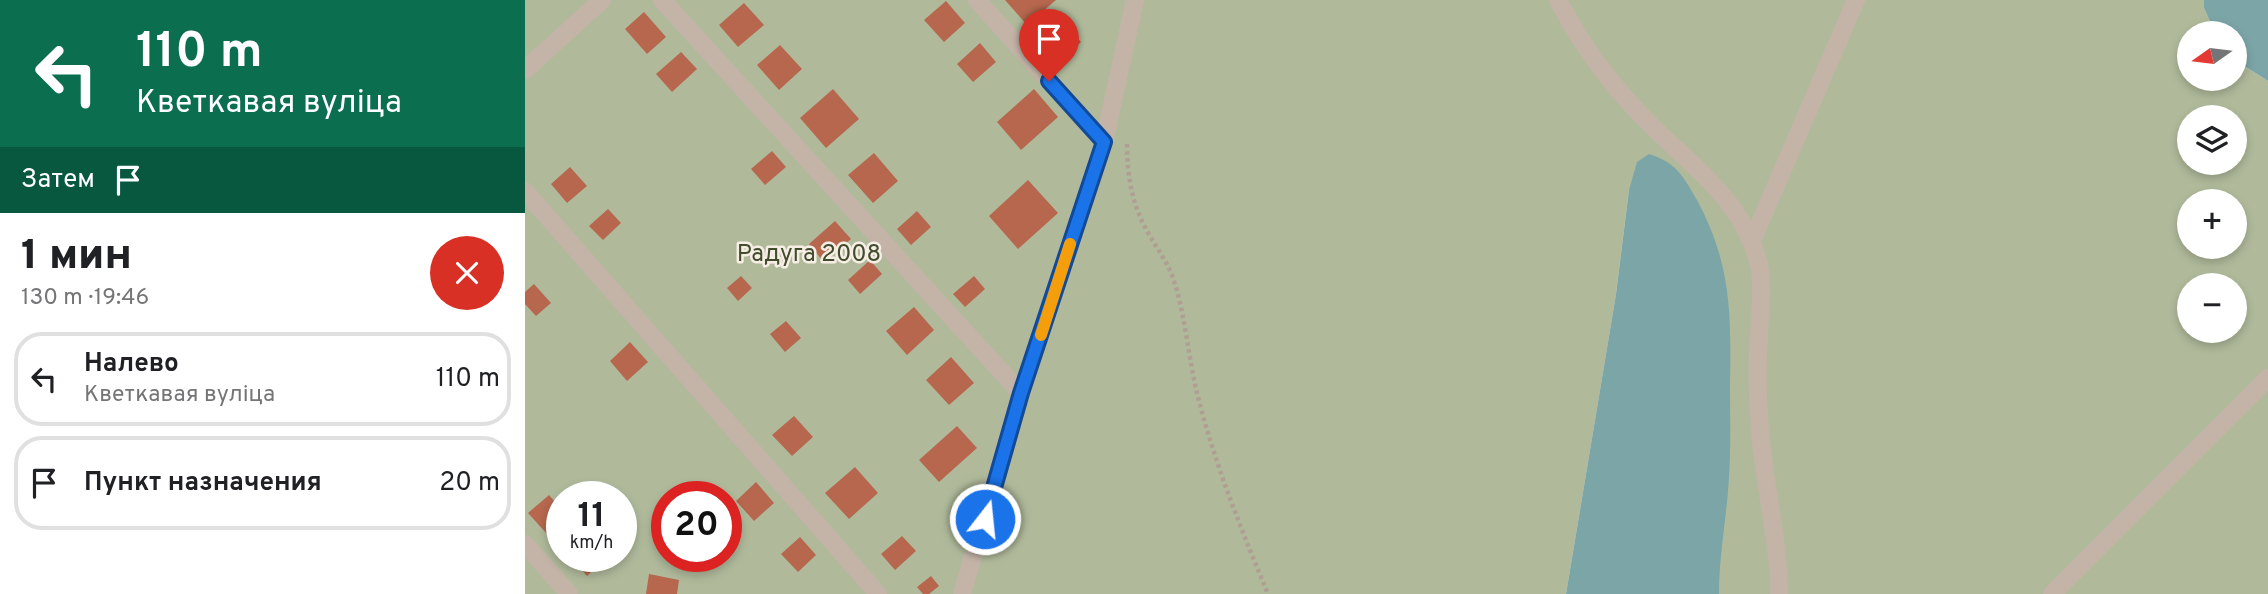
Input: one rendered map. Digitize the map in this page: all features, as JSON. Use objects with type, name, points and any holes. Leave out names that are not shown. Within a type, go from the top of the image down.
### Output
[{"type":"lane","points":[[525,70],[602,0]]},
{"type":"lane","points":[[662,0],[1021,393]]},
{"type":"lane","points":[[977,0],[1104,142]]},
{"type":"lane","points":[[963,594],[1021,393],[1104,142],[1135,0]]},
{"type":"lane","points":[[1558,0],[1581,40],[1611,81],[1644,119],[1715,188],[1752,241],[1760,270],[1761,291],[1757,383],[1760,432],[1779,594]]},
{"type":"lane","points":[[1752,241],[1856,0]]},
{"type":"lane","points":[[525,191],[878,594]]},
{"type":"lane","points":[[2052,594],[2268,377]]},
{"type":"lane","points":[[525,544],[569,594]]},
{"type":"path","points":[[1128,135],[1127,161],[1132,197],[1173,278],[1207,428],[1233,505],[1268,594]]},
{"type":"green space","name":"Радуга 2008","points":[[525,0],[2204,0],[2204,8],[2210,21],[2177,21],[2177,91],[2247,91],[2247,68],[2268,81],[2268,594],[1719,594],[1719,563],[1629,190],[1616,294],[1566,594],[525,594]]},
{"type":"water","points":[[2204,0],[2268,0],[2268,81],[2247,68],[2247,21],[2210,21],[2204,8]]},
{"type":"water","points":[[1649,154],[1673,166],[1688,184],[1709,224],[1727,291],[1730,336],[1730,454],[1719,594],[1566,594],[1616,294],[1629,190],[1637,162]]},
{"type":"building","points":[[1005,0],[1056,0],[1027,25]]},
{"type":"building","points":[[946,1],[965,23],[944,42],[924,20]]},
{"type":"building","points":[[744,3],[764,25],[738,47],[719,25]]},
{"type":"building","points":[[644,12],[666,37],[647,54],[625,29]]},
{"type":"building","points":[[1063,22],[1081,42],[1061,59],[1043,40]]},
{"type":"building","points":[[980,43],[996,62],[973,82],[957,64]]},
{"type":"building","points":[[780,45],[802,69],[779,90],[757,65]]},
{"type":"building","points":[[681,52],[697,69],[672,92],[656,74]]},
{"type":"building","points":[[833,89],[859,119],[826,148],[800,118]]},
{"type":"building","points":[[1034,89],[1058,117],[1021,150],[997,122]]},
{"type":"building","points":[[772,151],[786,167],[765,185],[751,169]]},
{"type":"building","points":[[874,153],[898,181],[873,203],[848,175]]},
{"type":"building","points":[[570,167],[587,186],[567,203],[551,184]]},
{"type":"building","points":[[1028,180],[1058,213],[1018,249],[989,216]]},
{"type":"building","points":[[608,209],[621,223],[603,240],[589,226]]},
{"type":"building","points":[[917,211],[931,227],[911,245],[897,229]]},
{"type":"building","points":[[835,221],[851,239],[824,262],[809,244]]},
{"type":"building","points":[[870,260],[882,274],[860,294],[848,280]]},
{"type":"building","points":[[741,276],[752,288],[738,301],[727,288]]},
{"type":"building","points":[[974,276],[985,289],[965,307],[953,294]]},
{"type":"building","points":[[534,284],[551,303],[536,316],[525,304],[525,292]]},
{"type":"building","points":[[914,307],[934,330],[907,355],[886,331]]},
{"type":"building","points":[[786,321],[801,338],[785,352],[770,334]]},
{"type":"building","points":[[630,342],[648,362],[627,381],[610,361]]},
{"type":"building","points":[[951,357],[974,383],[949,405],[926,380]]},
{"type":"building","points":[[794,416],[813,437],[792,456],[772,435]]},
{"type":"building","points":[[957,426],[977,448],[939,482],[919,460]]},
{"type":"building","points":[[855,467],[878,493],[849,519],[825,493]]},
{"type":"building","points":[[756,482],[774,503],[754,521],[742,508],[742,495]]},
{"type":"building","points":[[546,498],[546,533],[528,513]]},
{"type":"building","points":[[902,536],[916,551],[895,570],[881,554]]},
{"type":"building","points":[[800,537],[816,555],[798,572],[781,554]]},
{"type":"building","points":[[649,574],[679,580],[677,594],[646,594]]},
{"type":"building","points":[[931,576],[939,586],[929,594],[923,594],[917,587]]},
{"type":"slow traffic","points":[[1041,335],[1070,244]]},
{"type":"route","points":[[985,519],[1021,393],[1104,142],[1049,81]]}]
